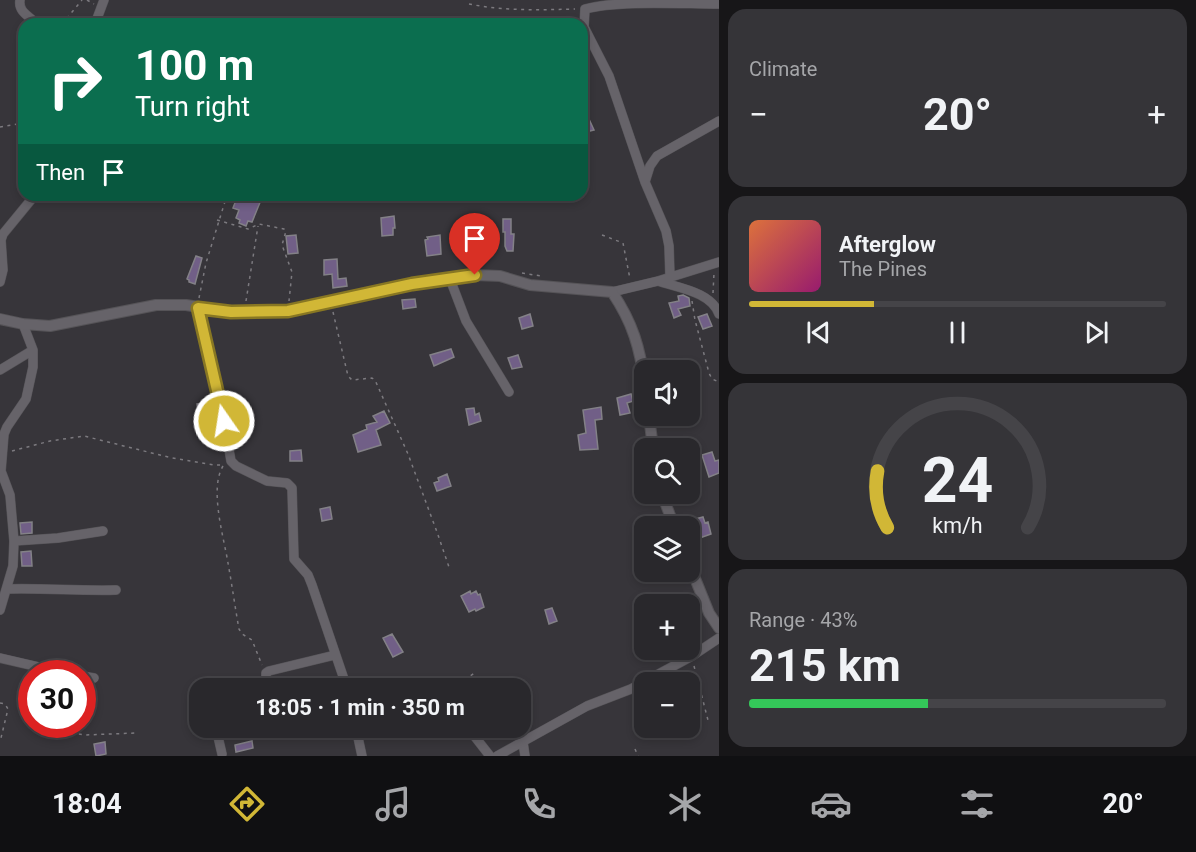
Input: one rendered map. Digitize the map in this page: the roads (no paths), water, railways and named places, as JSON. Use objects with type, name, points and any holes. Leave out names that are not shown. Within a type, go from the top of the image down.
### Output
[{"type":"street","points":[[20,0],[20,7],[31,18]]},
{"type":"street","points":[[97,18],[104,0]]},
{"type":"street","points":[[584,18],[585,9],[610,3],[719,4]]},
{"type":"street","points":[[588,35],[609,76],[645,182],[666,231],[670,277]]},
{"type":"street","points":[[645,182],[650,166],[657,156],[719,121]]},
{"type":"street","points":[[0,282],[3,270],[1,246],[3,234],[30,201]]},
{"type":"street","points":[[0,318],[23,324],[50,326],[156,305],[186,305],[231,312],[288,311],[412,284],[475,275],[500,276],[530,285],[612,292],[717,263]]},
{"type":"street","points":[[450,279],[466,321],[508,392]]},
{"type":"street","points":[[658,281],[691,291],[712,301],[719,314]]},
{"type":"street","points":[[612,292],[627,315],[642,360]]},
{"type":"street","points":[[198,308],[227,463],[267,481],[287,483],[292,488],[294,559],[308,575],[343,678]]},
{"type":"street","points":[[0,610],[13,566],[14,541],[10,495],[1,471],[2,453],[7,427],[23,405],[30,387],[33,350],[23,324]]},
{"type":"street","points":[[0,370],[33,350]]},
{"type":"street","points":[[14,541],[57,538],[102,531]]},
{"type":"street","points":[[696,582],[709,613],[719,628]]},
{"type":"street","points":[[7,588],[116,590]]},
{"type":"street","points":[[496,756],[587,706],[632,689],[692,657],[719,638]]},
{"type":"street","points":[[266,678],[266,673],[335,655]]},
{"type":"street","points":[[0,658],[18,662]]},
{"type":"street","points":[[218,738],[222,754]]},
{"type":"street","points":[[358,738],[362,756]]},
{"type":"street","points":[[476,738],[490,756]]},
{"type":"street","points":[[523,742],[525,756]]}]
